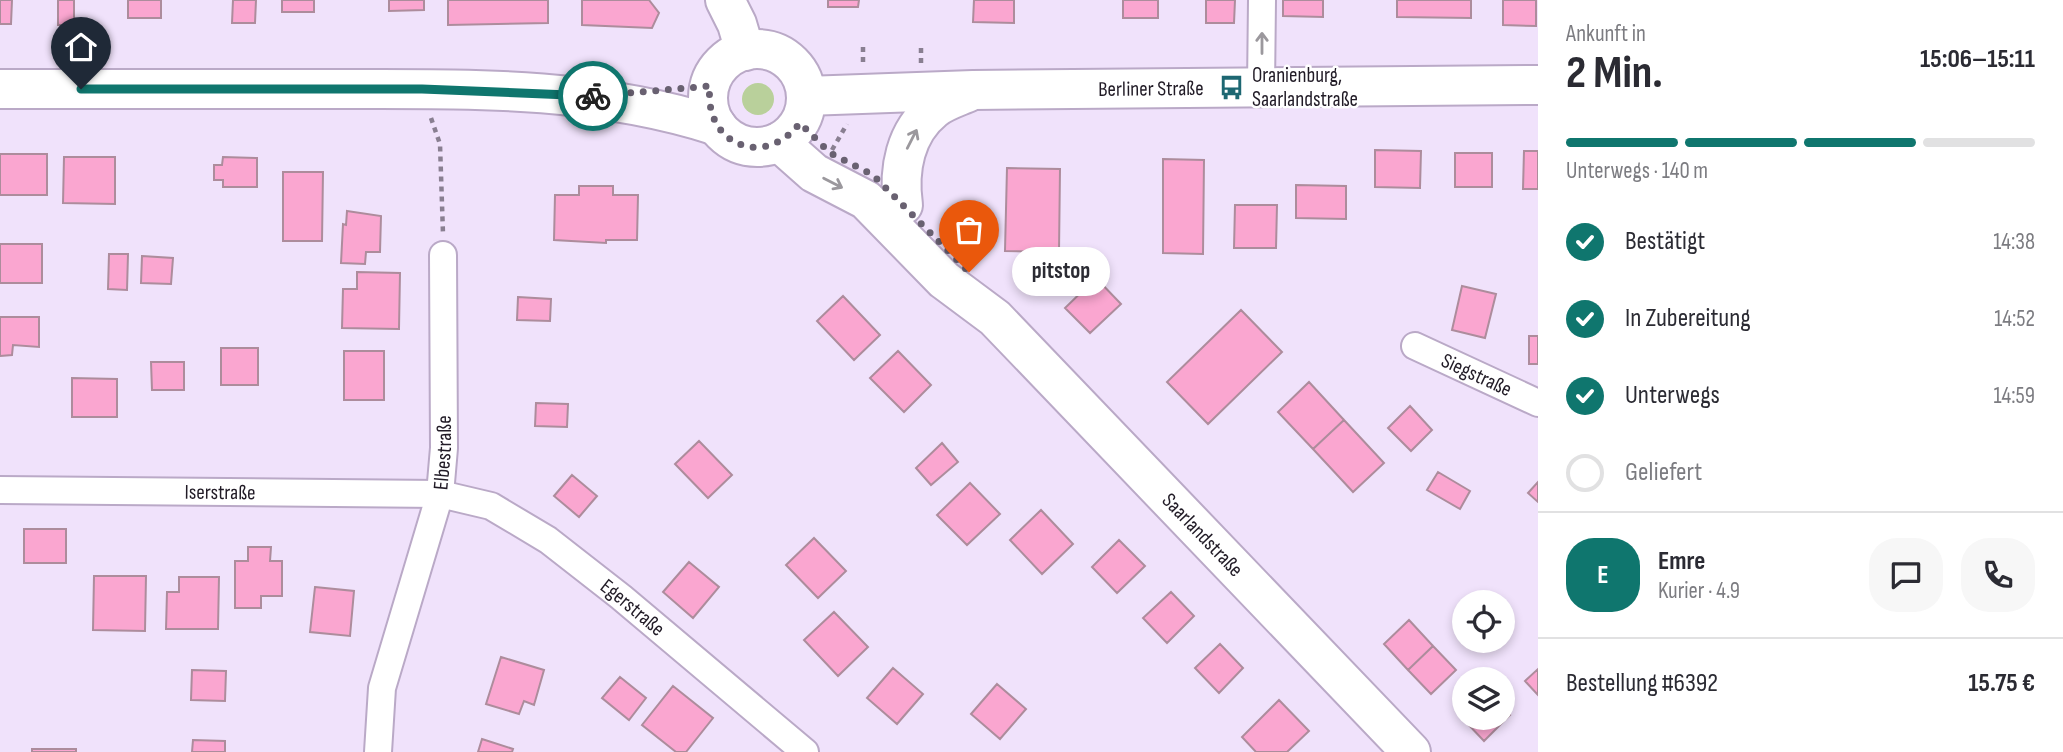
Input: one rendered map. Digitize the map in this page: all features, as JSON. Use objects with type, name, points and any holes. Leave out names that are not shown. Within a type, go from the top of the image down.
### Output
[{"type":"main road","points":[[725,0],[737,24],[745,51]]},
{"type":"main road","points":[[0,89],[422,89],[555,92],[603,97],[685,116],[717,126],[738,144],[752,147],[795,120],[804,82],[787,59],[759,49],[745,51],[723,64],[710,86],[709,107],[717,126]]},
{"type":"main road","name":"Berliner Straße","points":[[795,120],[973,90],[1538,85]]},
{"type":"main road","points":[[603,97],[710,86]]},
{"type":"main road","points":[[903,205],[902,167],[908,144],[921,123],[936,108],[973,90]]},
{"type":"main road","name":"Saarlandstraße","points":[[795,120],[830,153],[873,175],[969,272],[995,318]]},
{"type":"main road","name":"Saarlandstraße","points":[[795,120],[814,173],[866,200],[944,280],[995,318],[1411,752]]},
{"type":"street","points":[[1261,87],[1262,0]]},
{"type":"street","name":"Elbestraße","points":[[378,752],[382,688],[440,494],[443,449],[443,256]]},
{"type":"street","name":"Siegstraße","points":[[1415,346],[1538,404]]},
{"type":"street","name":"Iserstraße","points":[[0,490],[440,494]]},
{"type":"street","name":"Egerstraße","points":[[440,494],[491,506],[548,540],[621,597],[805,752]]},
{"type":"path","points":[[863,47],[864,72]]},
{"type":"path","points":[[834,149],[847,124],[846,113]]},
{"type":"path","points":[[440,144],[443,256]]},
{"type":"green space","points":[[758,83],[769,88],[774,99],[769,110],[758,115],[747,110],[742,99],[747,88]]},
{"type":"building","points":[[0,0],[12,0],[11,24],[0,24]]},
{"type":"building","points":[[58,0],[74,0],[74,25],[58,25]]},
{"type":"building","points":[[128,0],[161,0],[161,18],[128,18]]},
{"type":"building","points":[[233,0],[256,0],[255,23],[232,23]]},
{"type":"building","points":[[282,0],[314,0],[314,12],[282,12]]},
{"type":"building","points":[[389,0],[424,0],[424,10],[389,11]]},
{"type":"building","points":[[448,0],[548,0],[548,23],[448,25]]},
{"type":"building","points":[[582,0],[649,0],[659,13],[652,28],[582,25]]},
{"type":"building","points":[[828,0],[859,0],[858,7],[828,7]]},
{"type":"building","points":[[974,0],[1014,0],[1014,23],[973,22]]},
{"type":"building","points":[[1123,0],[1158,0],[1158,18],[1123,18]]},
{"type":"building","points":[[1206,0],[1235,0],[1234,23],[1206,23]]},
{"type":"building","points":[[1283,0],[1323,0],[1323,17],[1283,16]]},
{"type":"building","points":[[1397,0],[1471,0],[1471,18],[1397,17]]},
{"type":"building","points":[[1503,0],[1536,0],[1536,26],[1503,25]]},
{"type":"building","points":[[1375,150],[1421,151],[1420,188],[1375,187]]},
{"type":"building","points":[[1524,151],[1538,151],[1538,189],[1523,189]]},
{"type":"building","points":[[1455,153],[1492,153],[1492,187],[1455,187]]},
{"type":"building","points":[[0,154],[47,154],[47,195],[0,195]]},
{"type":"building","points":[[64,157],[115,157],[115,204],[63,203]]},
{"type":"building","points":[[223,157],[257,158],[257,187],[223,187],[223,180],[214,180],[214,165],[222,165]]},
{"type":"building","points":[[1163,159],[1204,160],[1203,254],[1163,253]]},
{"type":"building","points":[[1007,168],[1060,169],[1059,252],[1005,251]]},
{"type":"building","points":[[283,172],[323,172],[322,241],[283,241]]},
{"type":"building","points":[[1296,185],[1346,186],[1346,219],[1296,218]]},
{"type":"building","points":[[579,186],[613,186],[613,195],[638,195],[637,240],[606,240],[606,243],[554,240],[555,195],[579,195]]},
{"type":"building","points":[[1235,205],[1277,205],[1276,248],[1234,248]]},
{"type":"building","points":[[347,211],[381,216],[380,252],[366,252],[365,264],[341,263],[343,224],[346,225]]},
{"type":"building","points":[[0,244],[42,244],[42,283],[0,283]]},
{"type":"building","points":[[109,254],[128,254],[127,290],[108,289]]},
{"type":"building","points":[[142,256],[173,258],[171,284],[141,283]]},
{"type":"building","points":[[357,272],[400,273],[399,329],[342,328],[343,289],[357,289]]},
{"type":"building","points":[[1096,278],[1121,304],[1090,333],[1065,308]]},
{"type":"building","points":[[1462,286],[1496,294],[1485,338],[1452,330]]},
{"type":"building","points":[[843,296],[880,335],[854,360],[817,321]]},
{"type":"building","points":[[518,297],[551,299],[550,321],[517,320]]},
{"type":"building","points":[[1241,310],[1282,352],[1208,424],[1167,382]]},
{"type":"building","points":[[0,317],[39,317],[39,347],[13,345],[12,355],[0,356]]},
{"type":"building","points":[[1529,336],[1538,336],[1538,364],[1529,364]]},
{"type":"building","points":[[221,348],[258,348],[258,385],[221,385]]},
{"type":"building","points":[[344,351],[384,351],[384,400],[344,400]]},
{"type":"building","points":[[898,351],[931,385],[904,412],[870,378]]},
{"type":"building","points":[[151,362],[184,362],[184,390],[152,390]]},
{"type":"building","points":[[72,378],[117,379],[117,417],[72,417]]},
{"type":"building","points":[[1309,382],[1344,420],[1313,449],[1278,412]]},
{"type":"building","points":[[536,403],[568,404],[567,427],[535,426]]},
{"type":"building","points":[[1410,406],[1432,430],[1411,451],[1388,428]]},
{"type":"building","points":[[1344,420],[1384,463],[1353,492],[1313,449]]},
{"type":"building","points":[[699,441],[732,475],[708,498],[675,464]]},
{"type":"building","points":[[942,443],[958,462],[931,485],[916,468]]},
{"type":"building","points":[[1438,472],[1470,491],[1460,509],[1427,490]]},
{"type":"building","points":[[572,475],[597,496],[579,517],[554,496]]},
{"type":"building","points":[[1538,482],[1538,502],[1528,493]]},
{"type":"building","points":[[970,483],[1000,514],[967,545],[937,515]]},
{"type":"building","points":[[1041,510],[1073,544],[1042,574],[1010,540]]},
{"type":"building","points":[[24,529],[66,529],[66,563],[24,563]]},
{"type":"building","points":[[814,538],[846,571],[818,598],[786,565]]},
{"type":"building","points":[[1119,540],[1145,566],[1117,593],[1092,567]]},
{"type":"building","points":[[248,547],[271,547],[270,561],[282,561],[282,596],[261,596],[261,608],[235,608],[235,561],[248,561]]},
{"type":"building","points":[[689,562],[719,587],[693,618],[663,592]]},
{"type":"building","points":[[94,576],[146,576],[145,631],[93,630]]},
{"type":"building","points":[[179,577],[219,577],[218,629],[166,629],[167,592],[179,592]]},
{"type":"building","points":[[315,587],[354,591],[350,636],[310,632]]},
{"type":"building","points":[[1171,592],[1194,616],[1167,643],[1143,618]]},
{"type":"building","points":[[834,612],[868,647],[838,676],[804,640]]},
{"type":"building","points":[[1409,620],[1433,646],[1408,670],[1384,644]]},
{"type":"building","points":[[1220,644],[1243,668],[1219,693],[1195,668]]},
{"type":"building","points":[[1433,646],[1453,667],[1452,674],[1431,694],[1408,670]]},
{"type":"building","points":[[501,657],[544,670],[534,705],[524,701],[519,714],[486,704]]},
{"type":"building","points":[[893,668],[923,694],[897,724],[867,698]]},
{"type":"building","points":[[1538,669],[1538,695],[1525,681]]},
{"type":"building","points":[[192,670],[226,671],[225,701],[191,700]]},
{"type":"building","points":[[620,677],[646,698],[629,720],[602,698]]},
{"type":"building","points":[[997,684],[1026,709],[1000,739],[971,714]]},
{"type":"building","points":[[673,686],[713,718],[686,752],[676,752],[642,725]]},
{"type":"building","points":[[1279,700],[1309,731],[1287,752],[1256,752],[1242,737]]},
{"type":"building","points":[[1474,730],[1495,730],[1484,741]]},
{"type":"building","points":[[482,739],[513,749],[512,752],[478,752]]},
{"type":"building","points":[[193,740],[225,741],[225,752],[192,752]]},
{"type":"building","points":[[32,749],[76,749],[76,752],[32,752]]},
{"type":"way so far","points":[[593,96],[710,86],[708,100],[717,126],[738,144],[752,147],[766,147],[779,142],[791,134],[800,123],[830,153],[873,175],[969,272]]},
{"type":"place","name":"Oranienburg, Saarlandstraße","points":[[1232,87]]},
{"type":"place","name":"pitstop","points":[[969,272]]},
{"type":"route","points":[[81,89],[422,89],[555,92],[593,96]]}]
